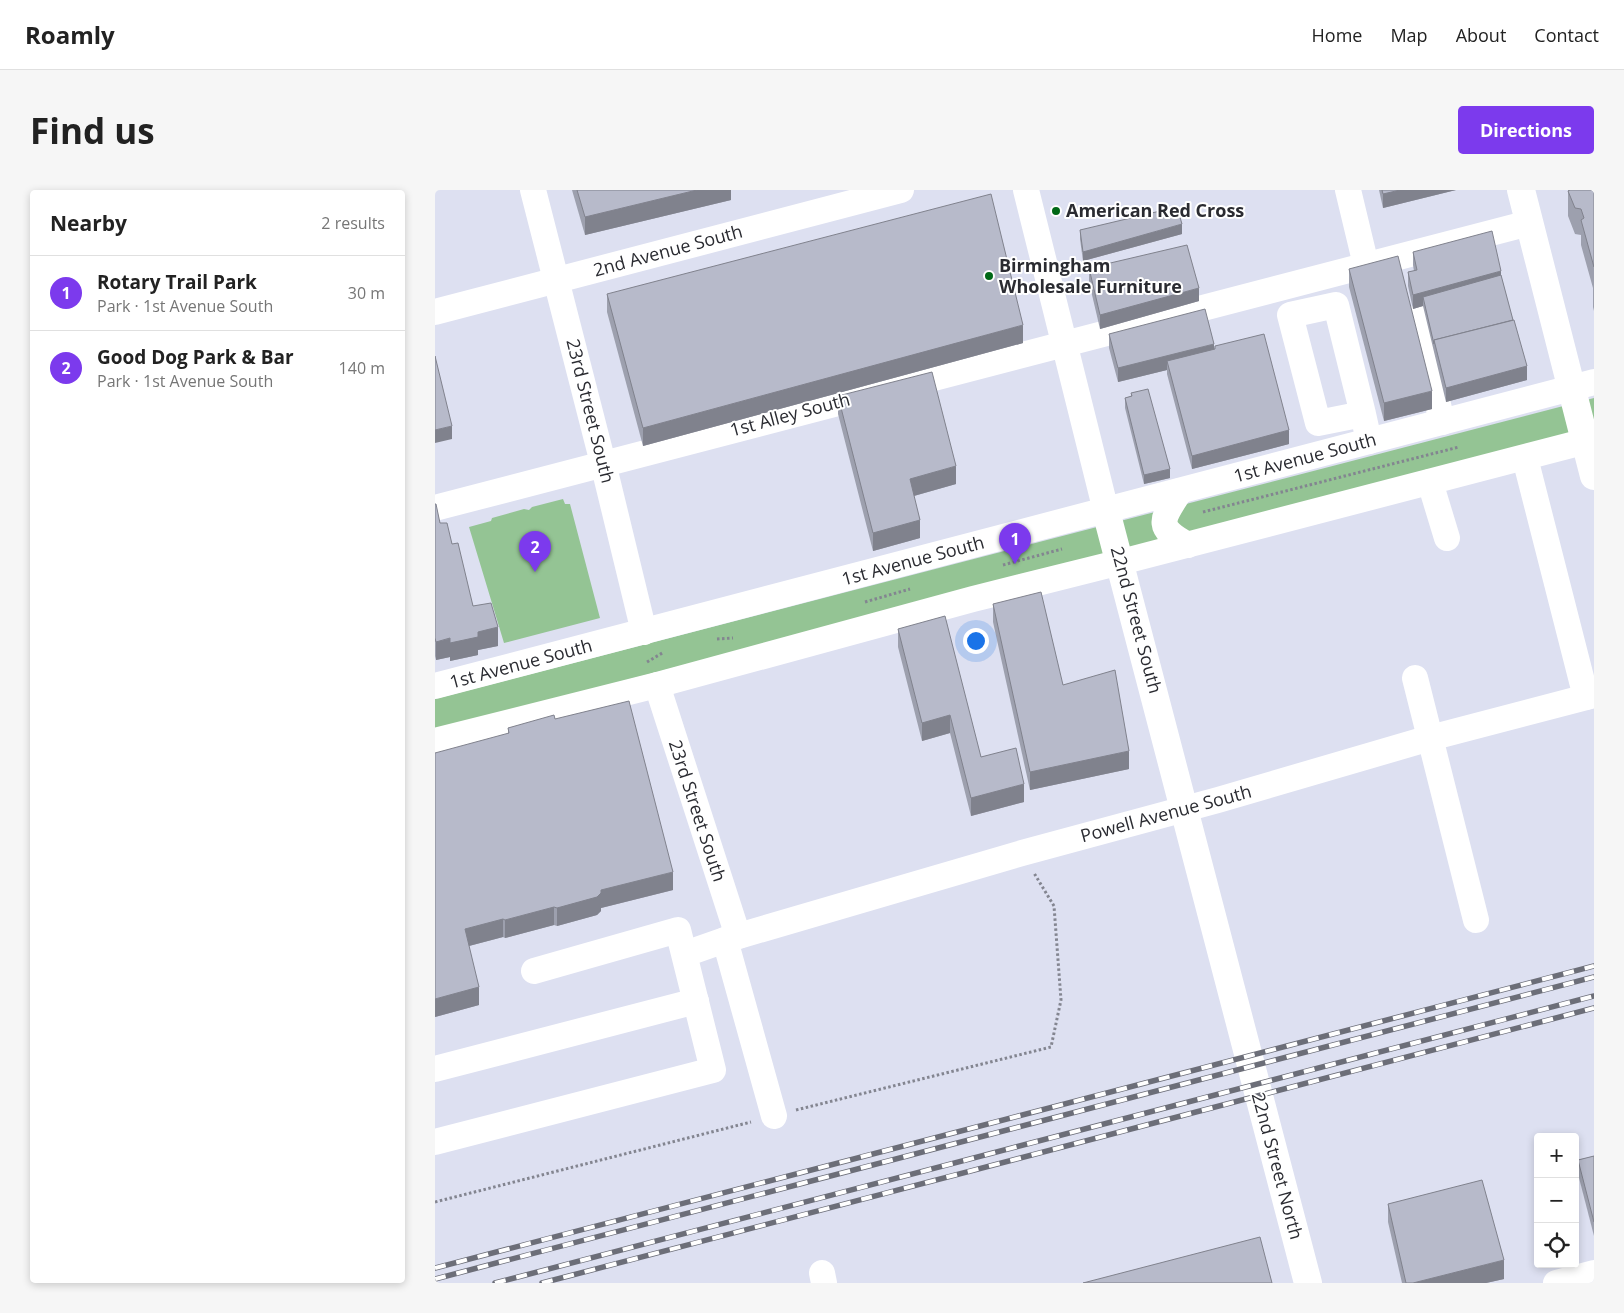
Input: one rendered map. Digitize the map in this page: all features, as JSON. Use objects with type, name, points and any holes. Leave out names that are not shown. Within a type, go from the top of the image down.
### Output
[{"type":"main road","points":[[1521,190],[1529,223],[1580,391],[1594,476]]},
{"type":"main road","name":"22nd Street South","points":[[1107,511],[1247,1050]]},
{"type":"main road","name":"22nd Street North","points":[[1247,1050],[1308,1283]]},
{"type":"street","name":"23rd Street South","points":[[533,190],[644,632]]},
{"type":"street","name":"22nd Street South","points":[[1026,190],[1107,511]]},
{"type":"street","points":[[1348,190],[1367,265]]},
{"type":"street","name":"2nd Avenue South","points":[[435,312],[557,280],[826,199],[893,191]]},
{"type":"street","name":"1st Alley South","points":[[435,508],[1529,223]]},
{"type":"street","points":[[1418,318],[1442,422]]},
{"type":"street","name":"1st Avenue South","points":[[435,686],[1442,422],[1580,391]]},
{"type":"street","points":[[1363,414],[1369,441]]},
{"type":"street","points":[[435,741],[657,685],[973,599],[1594,439]]},
{"type":"street","points":[[1525,458],[1590,696]]},
{"type":"street","points":[[1430,482],[1447,538]]},
{"type":"street","points":[[1180,491],[1166,513],[1165,526],[1171,536],[1188,545]]},
{"type":"street","points":[[1415,678],[1477,920]]},
{"type":"street","name":"23rd Street South","points":[[657,685],[732,938],[774,1116]]},
{"type":"street","name":"Powell Avenue South","points":[[685,954],[732,938],[1022,853],[1218,800],[1430,738],[1590,696]]},
{"type":"street","points":[[435,1142],[713,1070],[678,930],[534,971]]},
{"type":"street","points":[[435,1069],[696,1001]]},
{"type":"street","points":[[1556,1283],[1594,1273]]},
{"type":"path","points":[[1203,512],[1468,445]]},
{"type":"path","points":[[435,1202],[1051,1047],[1061,1000],[1053,906],[1022,853]]},
{"type":"green space","points":[[1594,398],[1594,428],[435,730],[435,699]]},
{"type":"green space","points":[[563,499],[565,504],[570,504],[600,618],[504,643],[469,527],[491,521],[492,518],[524,509],[529,510],[532,507]]},
{"type":"building","points":[[577,190],[697,190],[585,217]]},
{"type":"building","points":[[1382,190],[1400,190],[1383,194]]},
{"type":"building","points":[[1594,190],[1594,267],[1581,220],[1584,218],[1581,209],[1575,208],[1568,191]]},
{"type":"building","points":[[991,194],[1023,325],[643,428],[607,294]]},
{"type":"building","points":[[1177,207],[1182,224],[1083,252],[1080,230]]},
{"type":"building","points":[[1492,231],[1501,271],[1413,295],[1408,272],[1417,270],[1413,252]]},
{"type":"building","points":[[1187,245],[1199,288],[1100,315],[1089,268]]},
{"type":"building","points":[[1398,256],[1432,391],[1384,403],[1349,269]]},
{"type":"building","points":[[1501,275],[1513,320],[1434,340],[1434,344],[1423,297]]},
{"type":"building","points":[[1205,309],[1214,344],[1118,368],[1109,334]]},
{"type":"building","points":[[1514,320],[1527,366],[1446,388],[1434,340]]},
{"type":"building","points":[[1264,334],[1289,430],[1192,456],[1167,361],[1215,349],[1215,346]]},
{"type":"building","points":[[435,356],[452,426],[435,430]]},
{"type":"building","points":[[932,372],[956,466],[910,479],[920,520],[873,533],[838,396]]},
{"type":"building","points":[[1148,389],[1170,469],[1144,475],[1125,398],[1132,396],[1131,393]]},
{"type":"building","points":[[435,504],[440,523],[447,523],[452,544],[458,543],[473,606],[491,603],[498,627],[478,632],[478,637],[450,643],[450,638],[436,642],[435,638]]},
{"type":"building","points":[[1041,592],[1063,685],[1115,670],[1129,751],[1030,772],[993,604]]},
{"type":"building","points":[[945,616],[981,757],[1016,748],[1024,784],[971,798],[950,715],[922,723],[898,629]]},
{"type":"building","points":[[629,701],[673,872],[601,890],[597,897],[557,908],[554,907],[465,929],[479,987],[435,999],[435,753],[509,733],[508,728],[554,715],[555,719]]},
{"type":"building","points":[[1594,1156],[1594,1222],[1579,1164],[1579,1160]]},
{"type":"building","points":[[1482,1180],[1504,1260],[1413,1283],[1406,1283],[1388,1204]]},
{"type":"building","points":[[1260,1237],[1272,1283],[1083,1283]]},
{"type":"railway","points":[[435,1268],[1594,966]]},
{"type":"railway","points":[[435,1279],[1594,977]]},
{"type":"railway","points":[[495,1283],[1594,996]]},
{"type":"railway","points":[[542,1283],[1594,1008]]},
{"type":"place","name":"American Red Cross","points":[[1056,211]]},
{"type":"place","name":"Birmingham Wholesale Furniture","points":[[989,276]]},
{"type":"place","name":"Rotary Trail Park","points":[[1015,564]]},
{"type":"place","name":"Good Dog Park & Bar","points":[[535,572]]}]
